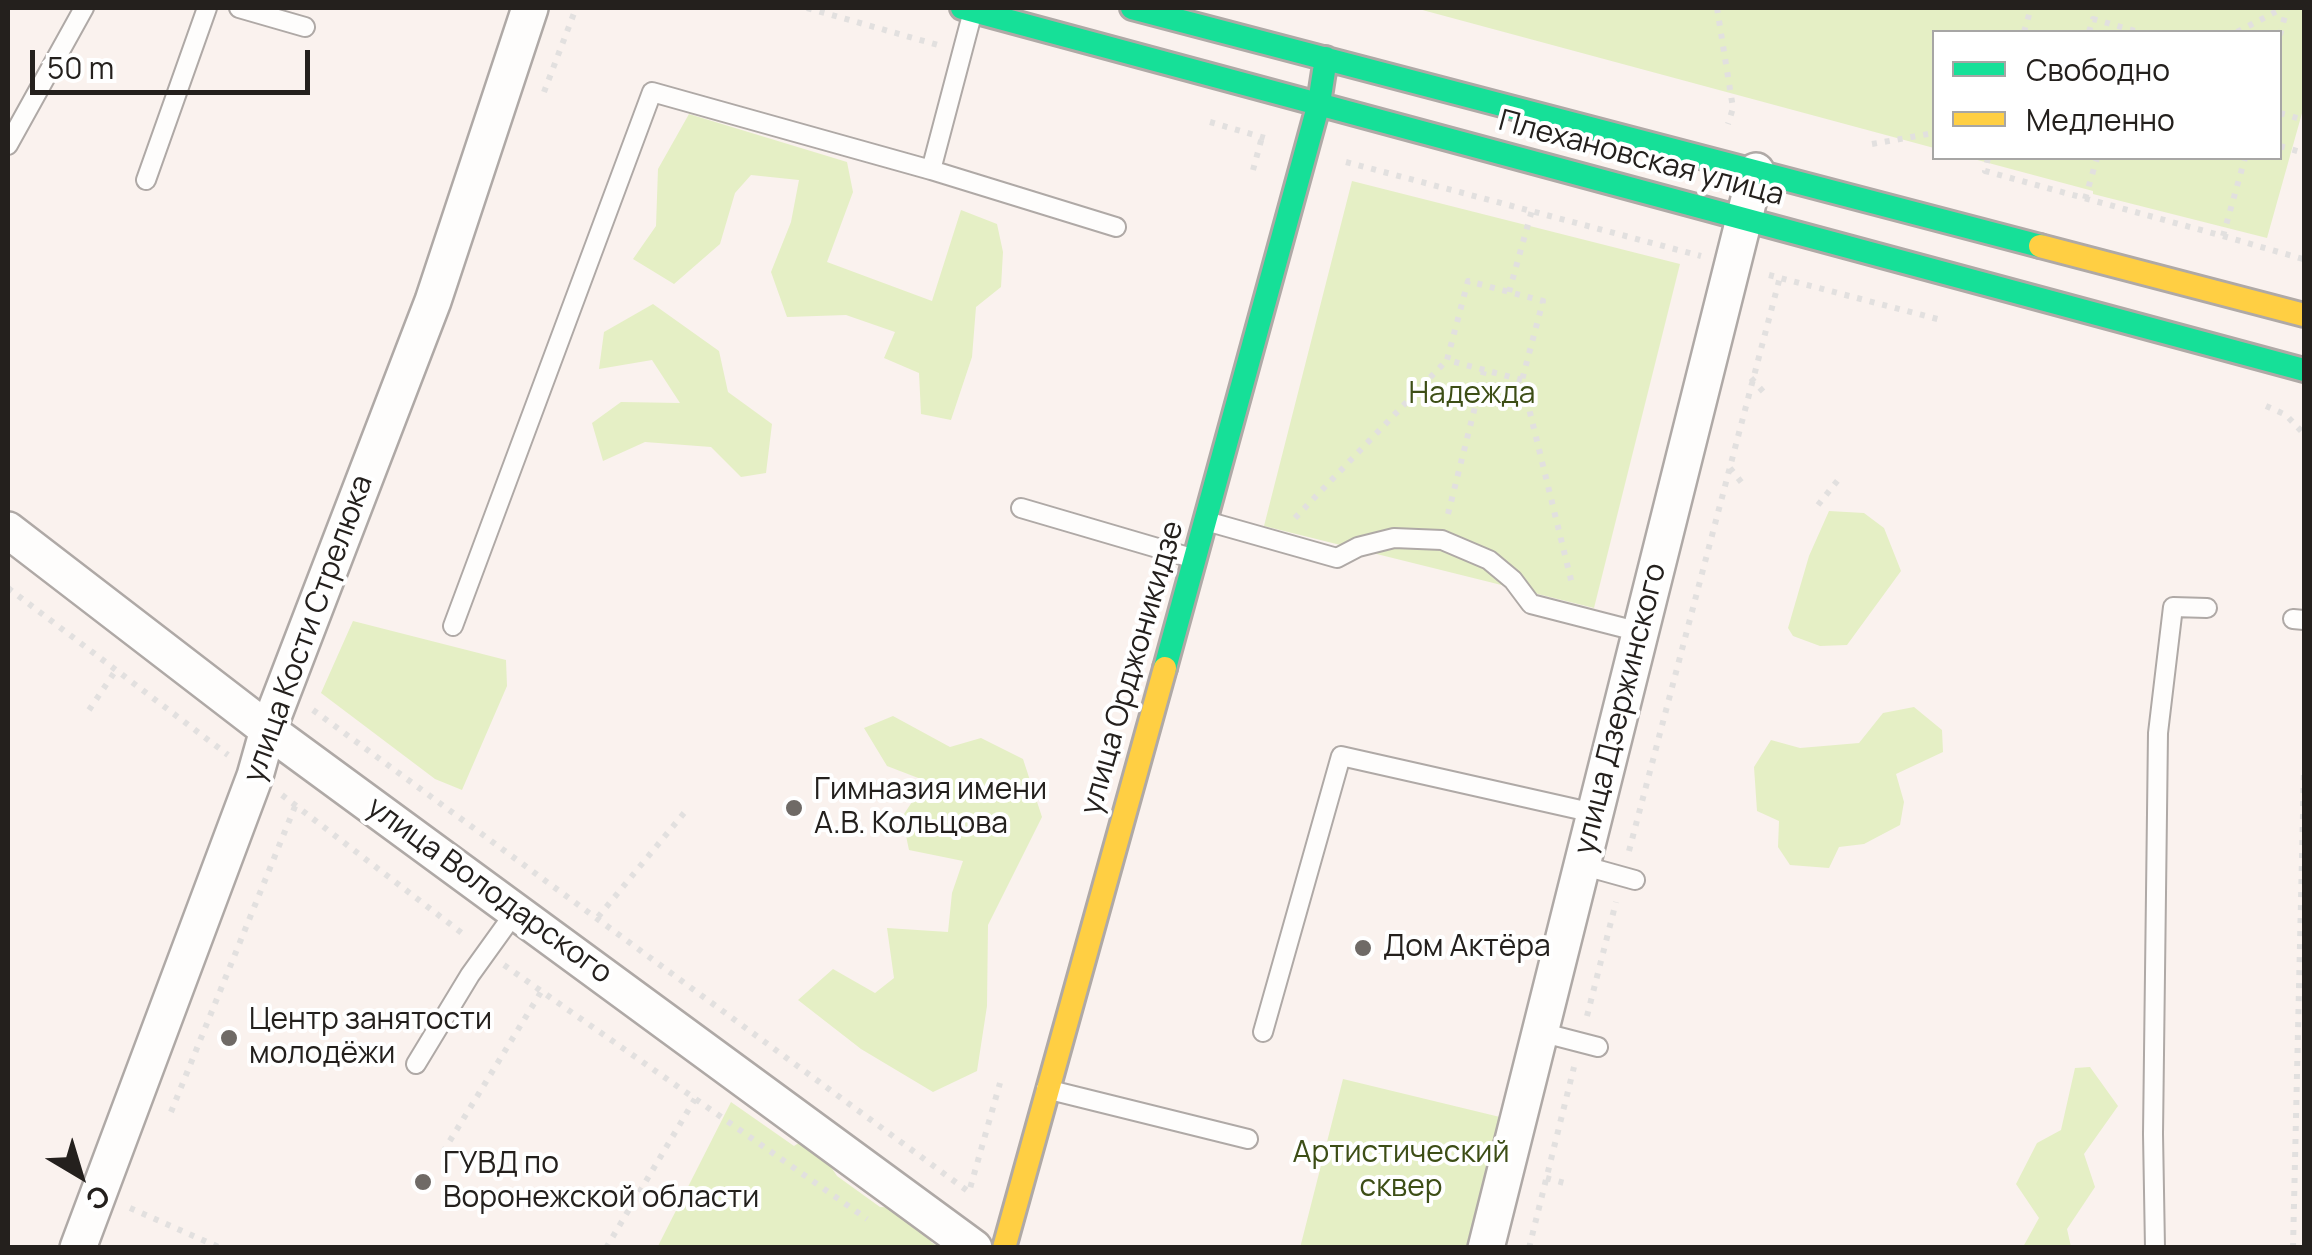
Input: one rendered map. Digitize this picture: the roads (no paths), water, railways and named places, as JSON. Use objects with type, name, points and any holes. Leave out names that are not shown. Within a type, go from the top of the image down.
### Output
[{"type":"street","name":"улица Кости Стрелюка","points":[[78,1248],[255,776],[268,730],[433,301],[530,8]]},
{"type":"street","name":"Плехановская улица","points":[[1135,8],[1214,18],[1326,58],[2304,315]]},
{"type":"street","name":"Плехановская улица","points":[[968,9],[2304,370]]},
{"type":"street","name":"улица Орджоникидзе","points":[[1004,1248],[1196,559],[1319,104],[1326,58]]},
{"type":"street","name":"улица Дзержинского","points":[[1486,1248],[1756,172]]},
{"type":"street","name":"улица Володарского","points":[[8,530],[268,730],[974,1248]]},
{"type":"lane","points":[[8,145],[84,8]]},
{"type":"lane","points":[[146,180],[208,8]]},
{"type":"lane","points":[[239,8],[305,28]]},
{"type":"lane","points":[[931,170],[968,9]]},
{"type":"lane","points":[[453,626],[652,92],[931,170],[1116,227]]},
{"type":"lane","points":[[1022,508],[1196,559]]},
{"type":"lane","points":[[1206,521],[1337,558],[1358,547],[1394,538],[1442,540],[1489,560],[1513,580],[1531,604],[1640,632]]},
{"type":"lane","points":[[2155,1248],[2158,733],[2173,607],[2207,608]]},
{"type":"lane","points":[[1263,1032],[1341,756],[1594,813]]},
{"type":"lane","points":[[1581,865],[1629,879]]},
{"type":"lane","points":[[416,1064],[516,911]]},
{"type":"lane","points":[[1540,1032],[1589,1045]]},
{"type":"lane","points":[[1046,1088],[1248,1139]]},
{"type":"place","name":"Гимназия имени А.В. Кольцова","points":[[794,808]]},
{"type":"place","name":"Дом Актёра","points":[[1363,948]]},
{"type":"place","name":"Центр занятости молодёжи","points":[[229,1038]]},
{"type":"place","name":"ГУВД по Воронежской области","points":[[423,1182]]},
{"type":"park label","name":"Надежда","points":[[1472,395]]},
{"type":"park label","name":"Артистический сквер","points":[[1401,1171]]}]
